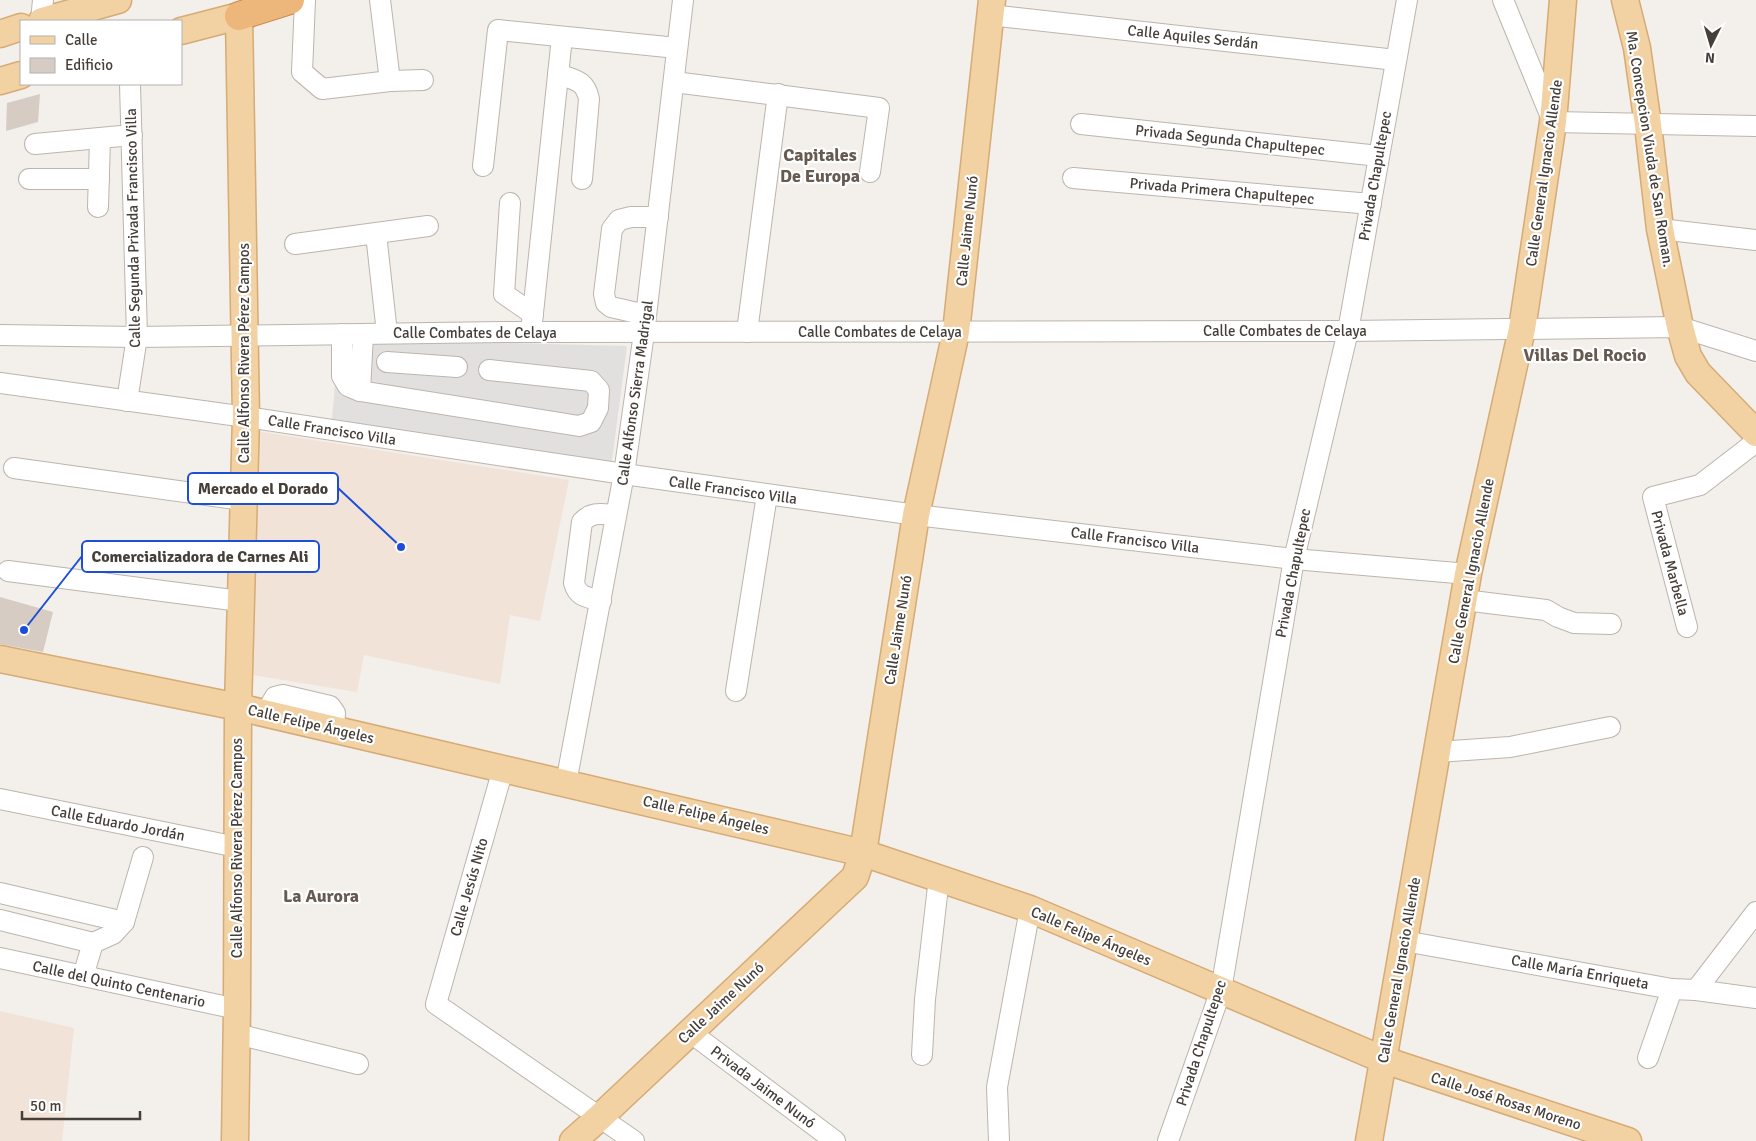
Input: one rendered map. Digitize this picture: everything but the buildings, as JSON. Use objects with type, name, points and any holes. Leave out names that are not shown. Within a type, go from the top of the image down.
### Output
[{"type":"highway","points":[[239,8],[290,0]]},
{"type":"main road","points":[[46,20],[118,0]]},
{"type":"main road","name":"Calle General Ignacio Allende","points":[[1369,1141],[1468,574],[1522,329],[1553,122],[1563,0]]},
{"type":"main road","name":"Ma. Concepcion Viuda de San Roman.","points":[[1625,0],[1637,48],[1660,229],[1680,327],[1688,356],[1698,373],[1756,433]]},
{"type":"main road","points":[[1637,0],[1639,10],[1637,48]]},
{"type":"main road","name":"Calle Jaime Nunó","points":[[572,1141],[600,1117],[855,876],[863,853],[916,515],[956,332],[991,7]]},
{"type":"main road","points":[[182,31],[239,8]]},
{"type":"main road","name":"Calle Alfonso Rivera Pérez Campos","points":[[235,1141],[238,707],[242,500],[246,417],[239,8]]},
{"type":"main road","points":[[0,34],[20,27]]},
{"type":"main road","points":[[0,81],[20,75]]},
{"type":"main road","name":"Calle Felipe Ángeles","points":[[0,659],[266,713],[863,853],[1030,909],[1384,1060]]},
{"type":"main road","name":"Calle José Rosas Moreno","points":[[1384,1060],[1628,1141]]},
{"type":"street","points":[[42,20],[43,0]]},
{"type":"street","points":[[304,0],[302,72],[322,89],[390,81],[423,80]]},
{"type":"street","points":[[380,0],[390,81]]},
{"type":"street","name":"Calle Alfonso Sierra Madrigal","points":[[566,783],[624,474],[645,324],[683,0]]},
{"type":"street","name":"Privada Chapultepec","points":[[1168,1141],[1221,990],[1294,559],[1348,331],[1407,0]]},
{"type":"street","points":[[1503,0],[1553,122],[1756,126]]},
{"type":"street","name":"Calle Aquiles Serdán","points":[[991,7],[1396,60]]},
{"type":"street","points":[[483,166],[498,30],[677,48]]},
{"type":"street","points":[[532,323],[562,36]]},
{"type":"street","points":[[558,74],[580,82],[587,88],[589,99],[582,179]]},
{"type":"street","points":[[674,82],[879,108],[870,172]]},
{"type":"street","name":"Calle Segunda Privada Francisco Villa","points":[[127,401],[137,337],[130,85]]},
{"type":"street","points":[[747,332],[778,94]]},
{"type":"street","name":"Privada Segunda Chapultepec","points":[[1081,124],[1379,156]]},
{"type":"street","points":[[35,144],[132,135]]},
{"type":"street","points":[[98,207],[100,139]]},
{"type":"street","name":"Privada Primera Chapultepec","points":[[1073,178],[1371,204]]},
{"type":"street","points":[[29,179],[100,179]]},
{"type":"street","points":[[510,203],[504,294],[532,323]]},
{"type":"street","points":[[645,324],[606,303],[605,285],[612,229],[619,220],[631,217],[658,217]]},
{"type":"street","points":[[295,244],[428,226]]},
{"type":"street","points":[[1660,229],[1756,240]]},
{"type":"street","points":[[376,234],[387,333]]},
{"type":"street","name":"Calle Combates de Celaya","points":[[0,335],[246,336],[342,343],[363,342],[387,333],[434,333],[532,323],[645,324],[747,332],[1348,331],[1680,327],[1756,351]]},
{"type":"street","points":[[431,365],[434,333]]},
{"type":"street","points":[[360,390],[363,342]]},
{"type":"street","points":[[342,343],[342,376],[348,386],[360,390],[579,426],[591,422],[598,408],[599,390],[591,381],[489,370]]},
{"type":"street","points":[[386,362],[457,367]]},
{"type":"street","name":"Calle Francisco Villa","points":[[0,384],[246,417],[767,495],[916,515],[1294,559],[1468,574]]},
{"type":"street","name":"Privada Marbella","points":[[1687,627],[1653,497],[1700,485],[1756,442]]},
{"type":"street","points":[[14,468],[242,500]]},
{"type":"street","points":[[736,691],[767,495]]},
{"type":"street","points":[[601,601],[582,596],[576,591],[574,583],[582,522],[588,516],[596,513],[616,515]]},
{"type":"street","points":[[8,571],[240,601]]},
{"type":"street","points":[[1464,600],[1546,610],[1574,623],[1611,624]]},
{"type":"street","points":[[1437,752],[1510,747],[1610,727]]},
{"type":"street","name":"Calle Jesús Nito","points":[[503,769],[436,1004],[600,1117]]},
{"type":"street","name":"Calle Eduardo Jordán","points":[[0,799],[236,847]]},
{"type":"street","points":[[0,920],[93,943],[113,934],[124,922],[143,857]]},
{"type":"street","points":[[922,1055],[925,998],[939,878]]},
{"type":"street","points":[[0,894],[124,922]]},
{"type":"street","points":[[999,1141],[997,1087],[1030,909]]},
{"type":"street","points":[[1696,990],[1756,912]]},
{"type":"street","name":"Calle María Enriqueta","points":[[1404,941],[1672,989],[1696,990],[1756,998]]},
{"type":"street","points":[[83,976],[93,943]]},
{"type":"street","name":"Calle del Quinto Centenario","points":[[0,958],[237,1009]]},
{"type":"street","points":[[1648,1058],[1672,989]]},
{"type":"street","name":"Privada Jaime Nunó","points":[[690,1032],[835,1141]]},
{"type":"street","points":[[237,1034],[358,1064]]},
{"type":"street","points":[[600,1117],[634,1141]]},
{"type":"shaded area","points":[[339,339],[627,346],[611,468],[332,419]]},
{"type":"shaded area","points":[[250,430],[569,480],[540,621],[510,615],[500,684],[364,655],[357,692],[246,674]]},
{"type":"shaded area","points":[[0,1011],[74,1028],[62,1141],[0,1141]]},
{"type":"place","name":"Mercado el Dorado","points":[[401,547]]},
{"type":"place","name":"Comercializadora de Carnes Ali","points":[[24,630]]},
{"type":"district","name":"Capitales De Europa","points":[[820,165]]},
{"type":"district","name":"Villas Del Rocio","points":[[1585,355]]},
{"type":"district","name":"La Aurora","points":[[321,896]]}]
